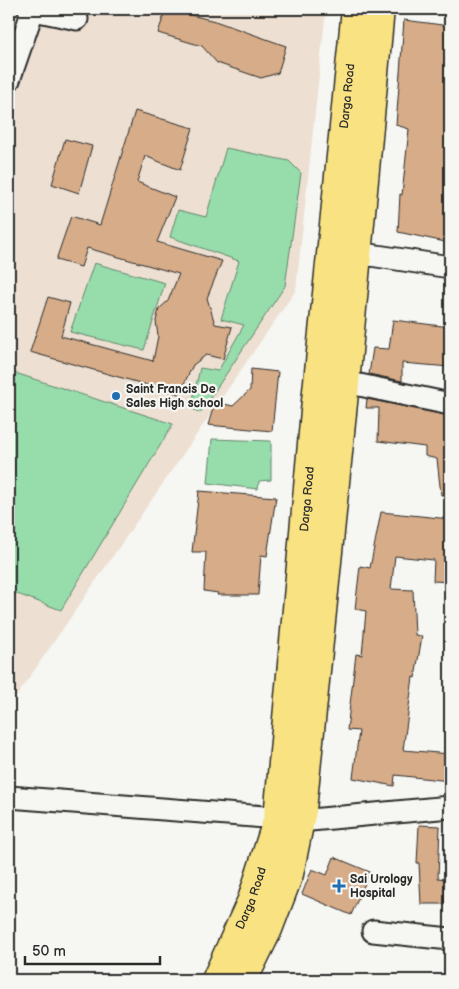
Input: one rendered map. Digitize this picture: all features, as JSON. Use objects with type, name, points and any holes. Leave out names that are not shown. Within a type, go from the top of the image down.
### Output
[{"type":"main road","name":"Darga Road","points":[[235,977],[268,929],[289,874],[289,820],[318,375],[356,9]]},
{"type":"main road","name":"Darga Road","points":[[289,820],[346,383],[380,9]]},
{"type":"street","points":[[9,80],[31,9],[77,19]]},
{"type":"street","points":[[357,253],[450,267]]},
{"type":"street","points":[[318,375],[346,383],[450,404]]},
{"type":"street","points":[[9,797],[289,820],[450,807]]},
{"type":"street","points":[[373,931],[450,939]]},
{"type":"shaded area","name":"Saint Francis De Sales High school","points":[[9,9],[326,9],[296,290],[9,707]]},
{"type":"green space","points":[[226,148],[289,161],[301,173],[285,286],[200,413],[191,408],[200,368],[218,371],[244,325],[221,319],[239,261],[170,237],[178,210],[206,217]]},
{"type":"green space","points":[[94,263],[165,283],[144,350],[70,332]]},
{"type":"green space","points":[[9,371],[173,424],[61,610],[9,591]]},
{"type":"green space","points":[[212,439],[271,441],[271,480],[259,481],[258,489],[208,483]]},
{"type":"building","points":[[166,9],[215,21],[286,46],[278,73],[261,78],[217,63],[202,46],[158,33]]},
{"type":"building","points":[[404,20],[450,26],[450,243],[398,232],[400,194],[402,195],[409,129],[396,125]]},
{"type":"building","points":[[135,111],[193,128],[180,170],[145,156],[137,182],[175,197],[157,242],[222,261],[207,298],[215,324],[232,327],[223,359],[206,355],[193,365],[179,394],[30,352],[48,297],[70,303],[61,336],[153,361],[158,336],[156,321],[159,309],[168,301],[179,274],[87,248],[81,267],[56,260],[71,216],[100,225]]},
{"type":"building","points":[[65,139],[92,146],[79,193],[52,184]]},
{"type":"building","points":[[393,320],[450,327],[450,367],[402,363],[402,381],[369,374],[373,348],[389,349]]},
{"type":"building","points":[[251,369],[278,372],[272,431],[208,425],[215,402],[233,406],[250,390]]},
{"type":"building","points":[[367,399],[450,416],[450,494],[441,495],[437,459],[425,456],[425,447],[378,441],[379,408],[366,408]]},
{"type":"building","points":[[199,491],[276,497],[267,556],[261,555],[258,595],[217,595],[218,593],[204,591],[206,552],[192,552]]},
{"type":"building","points":[[381,512],[450,519],[450,582],[433,581],[434,560],[395,556],[391,589],[413,590],[415,635],[422,636],[415,678],[413,677],[403,750],[450,754],[450,781],[395,775],[394,786],[353,778],[359,731],[347,730],[356,654],[362,655],[366,611],[355,609],[360,566],[370,568]]},
{"type":"building","points":[[419,825],[440,826],[438,878],[446,879],[445,904],[421,904],[419,863],[417,863]]},
{"type":"building","points":[[334,857],[370,872],[351,915],[302,894],[312,869],[327,875]]},
{"type":"place","name":"Saint Francis De Sales High school","points":[[116,396]]},
{"type":"place","name":"Sai Urology Hospital","points":[[339,886]]}]
